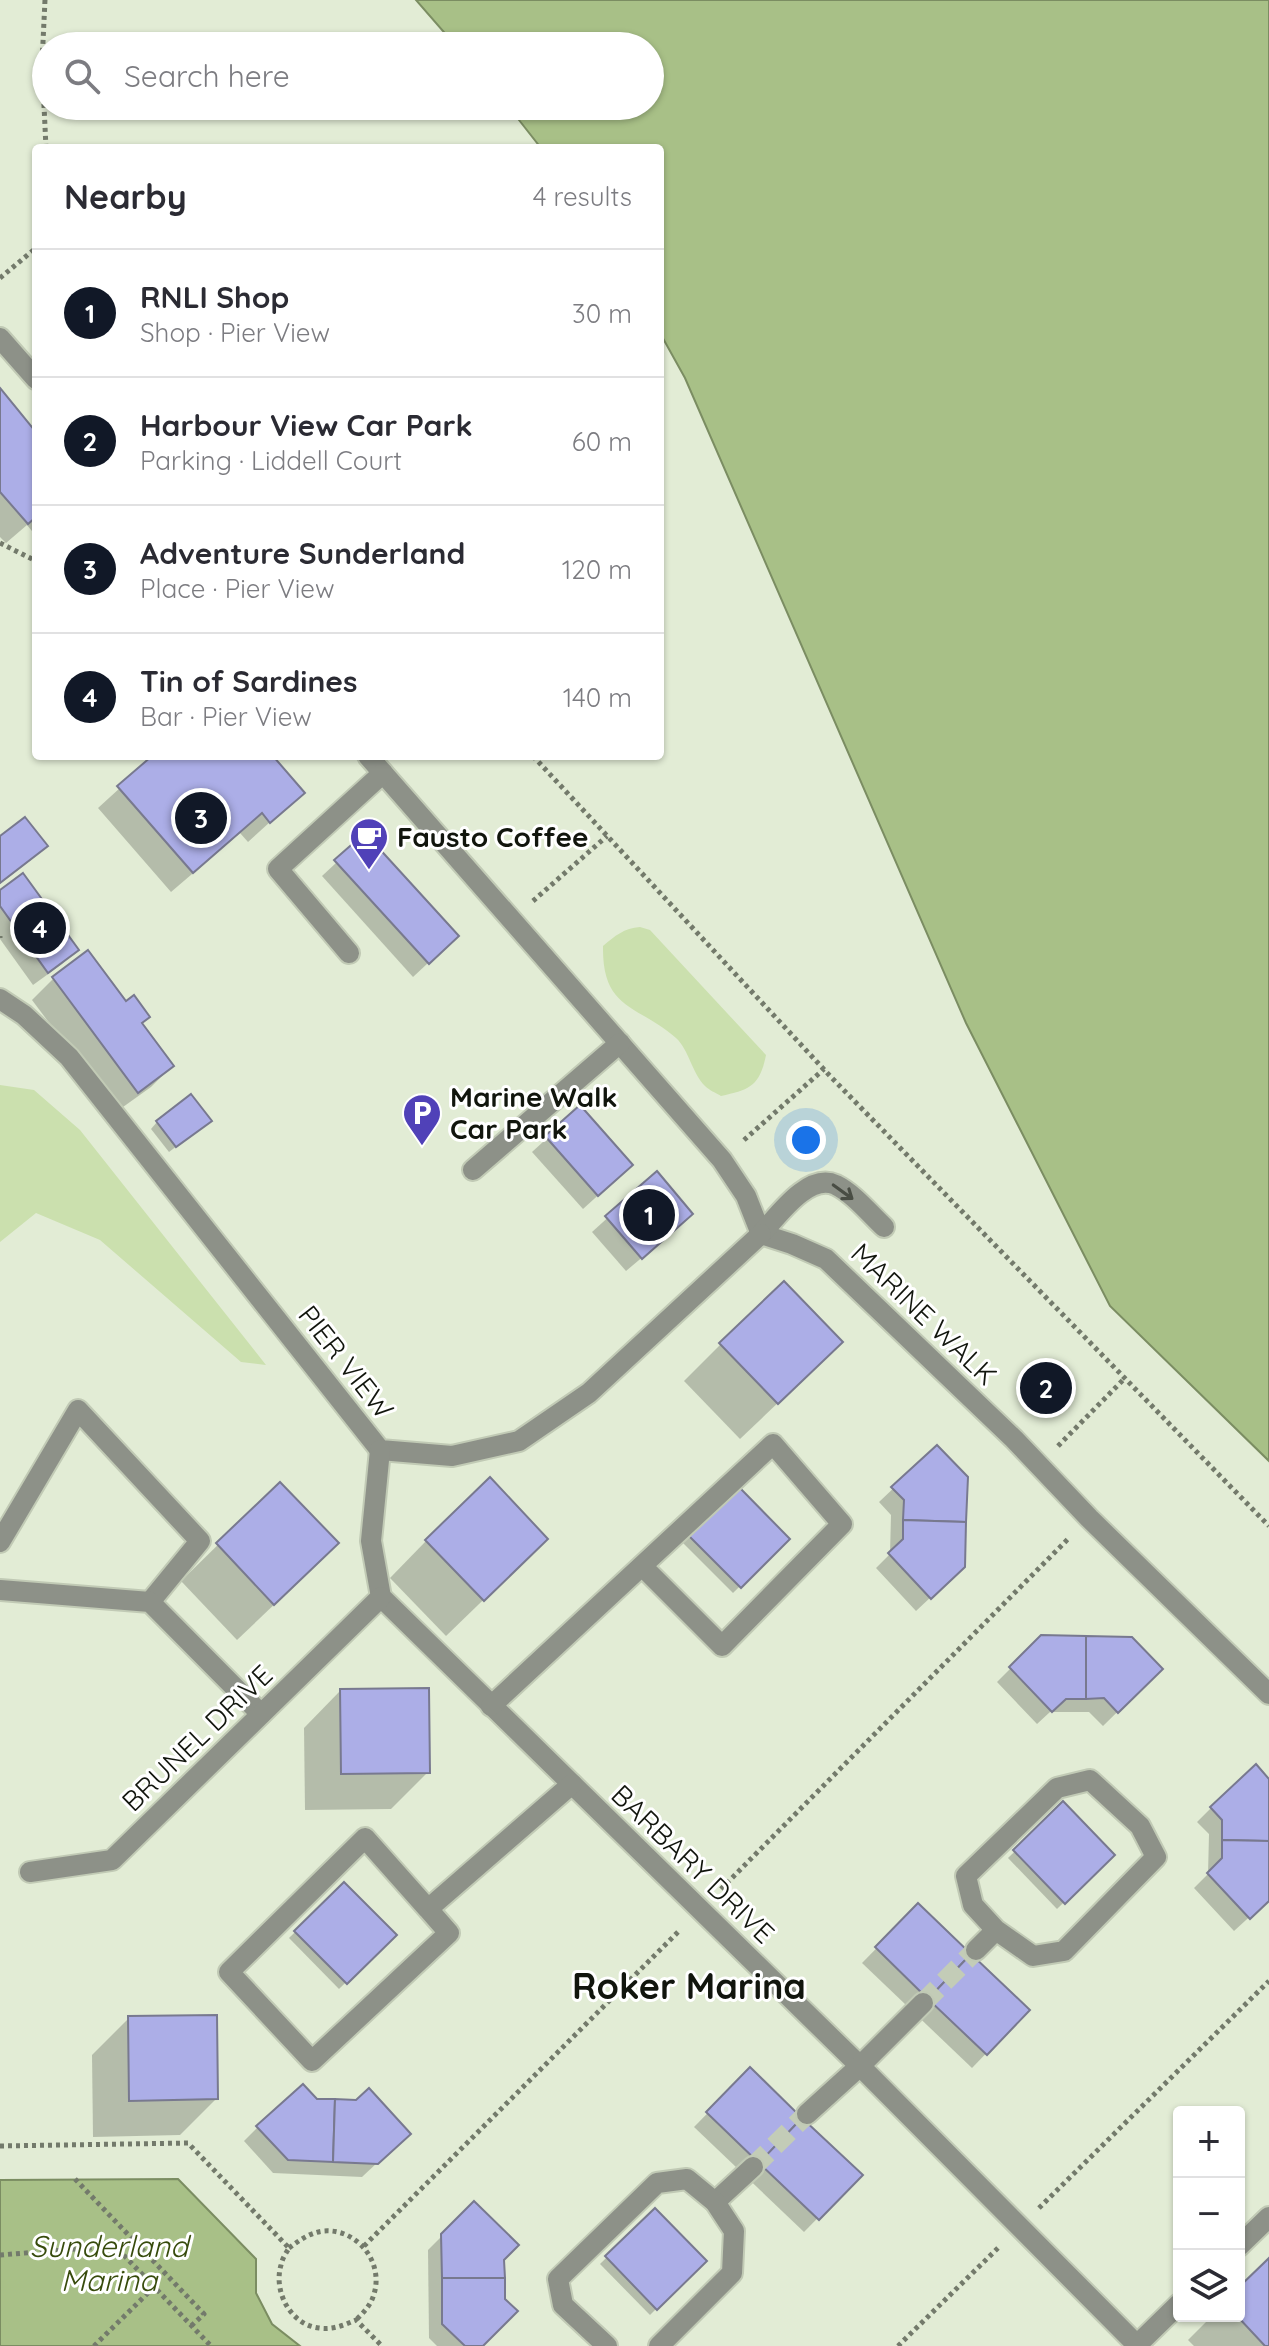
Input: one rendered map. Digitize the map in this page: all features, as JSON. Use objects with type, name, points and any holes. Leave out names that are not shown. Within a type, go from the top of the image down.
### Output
[{"type":"street","points":[[0,338],[32,374]]},
{"type":"street","points":[[372,760],[722,1160],[746,1196],[761,1234]]},
{"type":"street","points":[[349,953],[278,869],[383,773]]},
{"type":"street","name":"PIER VIEW","points":[[0,999],[24,1015],[69,1057],[380,1450],[452,1456],[519,1441],[589,1393],[761,1234],[807,1187],[821,1182],[834,1184],[884,1227]]},
{"type":"street","points":[[473,1170],[620,1043]]},
{"type":"street","name":"MARINE WALK","points":[[761,1234],[826,1259],[1269,1694]]},
{"type":"street","points":[[0,1542],[78,1410],[200,1541],[150,1602]]},
{"type":"street","points":[[491,1706],[773,1444],[842,1524],[722,1646],[642,1566]]},
{"type":"street","points":[[380,1450],[371,1541],[381,1597]]},
{"type":"street","points":[[0,1590],[150,1602],[261,1714]]},
{"type":"street","name":"BARBARY DRIVE","points":[[381,1597],[860,2066],[1136,2345]]},
{"type":"street","name":"BRUNEL DRIVE","points":[[30,1872],[112,1860],[381,1597]]},
{"type":"street","points":[[1090,1780],[1140,1826],[1156,1857],[1064,1951],[1033,1956],[996,1930],[973,1905],[966,1876],[1057,1788],[1090,1780]]},
{"type":"street","points":[[428,1909],[572,1784]]},
{"type":"street","points":[[365,1838],[428,1909],[449,1933],[312,2061],[229,1972],[365,1838]]},
{"type":"street","points":[[976,1950],[996,1930]]},
{"type":"street","points":[[807,2114],[923,2003]]},
{"type":"street","points":[[715,2202],[753,2167]]},
{"type":"street","points":[[607,2346],[563,2305],[558,2279],[657,2183],[687,2179],[715,2202],[734,2231],[732,2273],[659,2346]]},
{"type":"street","points":[[1245,2240],[1269,2217]]},
{"type":"street","points":[[1136,2345],[1173,2310]]},
{"type":"path","points":[[43,32],[45,0]]},
{"type":"path","points":[[45,120],[46,144]]},
{"type":"path","points":[[0,278],[32,251]]},
{"type":"path","points":[[0,543],[32,559]]},
{"type":"path","points":[[537,760],[824,1069],[1269,1526]]},
{"type":"path","points":[[511,919],[607,836]]},
{"type":"path","points":[[722,1160],[824,1069]]},
{"type":"path","points":[[1039,1465],[1125,1378]]},
{"type":"path","points":[[364,2246],[1089,1518]]},
{"type":"path","points":[[898,2346],[1269,1981]]},
{"type":"path","points":[[0,2146],[188,2143],[289,2248]]},
{"type":"path","points":[[75,2179],[204,2314],[191,2326]]},
{"type":"path","points":[[323,2231],[337,2232],[364,2246],[377,2274],[375,2294],[367,2309],[356,2320],[337,2328],[320,2329],[295,2317],[286,2306],[278,2282],[289,2248],[306,2236],[323,2231]]},
{"type":"path","points":[[0,2255],[115,2246],[211,2346]]},
{"type":"path","points":[[94,2346],[154,2287]]},
{"type":"path","points":[[356,2320],[382,2346]]},
{"type":"shaded area","points":[[640,927],[650,930],[766,1055],[757,1080],[747,1088],[721,1096],[708,1089],[676,1038],[615,994],[604,967],[603,946],[624,931]]},
{"type":"shaded area","points":[[0,1085],[34,1090],[80,1130],[266,1365],[241,1362],[100,1240],[36,1213],[0,1242]]},
{"type":"water","points":[[416,0],[1269,0],[1269,1461],[1110,1306],[966,1023],[685,378],[664,340],[664,144],[538,144],[519,120],[664,120],[664,32],[444,32]]},
{"type":"water","name":"Sunderland Marina","points":[[178,2179],[256,2259],[256,2293],[272,2324],[300,2346],[0,2346],[0,2180]]},
{"type":"building","points":[[0,388],[32,427],[32,520],[28,524],[0,492]]},
{"type":"building","points":[[147,760],[276,760],[305,793],[270,823],[262,813],[193,873],[117,786]]},
{"type":"building","points":[[25,817],[48,846],[0,883],[0,836]]},
{"type":"building","points":[[365,833],[459,936],[429,964],[334,860]]},
{"type":"building","points":[[23,873],[79,950],[48,973],[0,906],[0,890]]},
{"type":"building","points":[[88,950],[126,1001],[134,995],[150,1017],[142,1023],[174,1066],[138,1093],[52,977]]},
{"type":"building","points":[[191,1094],[212,1121],[176,1147],[156,1121]]},
{"type":"building","points":[[580,1105],[633,1165],[598,1196],[545,1136]]},
{"type":"building","points":[[657,1171],[693,1214],[642,1259],[605,1216]]},
{"type":"building","points":[[784,1281],[843,1342],[778,1404],[719,1343]]},
{"type":"building","points":[[937,1445],[968,1477],[966,1522],[903,1520],[904,1500],[891,1487]]},
{"type":"building","points":[[490,1477],[548,1539],[484,1601],[425,1540]]},
{"type":"building","points":[[280,1482],[339,1543],[274,1605],[216,1543]]},
{"type":"building","points":[[738,1486],[790,1539],[741,1588],[688,1535]]},
{"type":"building","points":[[903,1520],[966,1522],[965,1567],[931,1599],[888,1553],[903,1539]]},
{"type":"building","points":[[1041,1635],[1086,1636],[1086,1699],[1066,1699],[1052,1712],[1009,1667]]},
{"type":"building","points":[[1086,1636],[1132,1637],[1163,1669],[1118,1713],[1104,1698],[1086,1699]]},
{"type":"building","points":[[429,1688],[430,1773],[341,1774],[340,1689]]},
{"type":"building","points":[[1256,1764],[1269,1779],[1269,1841],[1222,1840],[1222,1820],[1210,1807]]},
{"type":"building","points":[[1063,1801],[1115,1855],[1065,1904],[1013,1850]]},
{"type":"building","points":[[1222,1840],[1269,1841],[1269,1901],[1250,1919],[1207,1873],[1222,1858]]},
{"type":"building","points":[[344,1882],[397,1935],[347,1984],[294,1931]]},
{"type":"building","points":[[918,1903],[971,1954],[928,1999],[875,1947]]},
{"type":"building","points":[[971,1954],[1030,2010],[987,2055],[928,1999]]},
{"type":"building","points":[[217,2015],[218,2099],[129,2101],[128,2016]]},
{"type":"building","points":[[750,2067],[802,2118],[759,2163],[706,2112]]},
{"type":"building","points":[[303,2084],[317,2099],[335,2099],[333,2162],[288,2160],[256,2126]]},
{"type":"building","points":[[369,2088],[411,2134],[378,2164],[333,2162],[335,2099],[356,2100]]},
{"type":"building","points":[[802,2118],[863,2175],[819,2220],[759,2163]]},
{"type":"building","points":[[474,2201],[519,2245],[504,2260],[505,2278],[442,2278],[441,2234]]},
{"type":"building","points":[[655,2208],[707,2261],[657,2310],[605,2256]]},
{"type":"building","points":[[1269,2258],[1269,2346],[1265,2346],[1243,2322],[1245,2281]]},
{"type":"building","points":[[442,2278],[505,2278],[505,2299],[518,2311],[483,2346],[465,2346],[442,2324]]},
{"type":"tunnel","points":[[923,2003],[976,1950]]},
{"type":"tunnel","points":[[753,2167],[807,2114]]},
{"type":"place","name":"Adventure Sunderland","points":[[201,818]]},
{"type":"place","name":"Fausto Coffee","points":[[369,871]]},
{"type":"place","name":"Tin of Sardines","points":[[40,928]]},
{"type":"place","name":"Marine Walk Car Park","points":[[422,1147]]},
{"type":"place","name":"RNLI Shop","points":[[649,1215]]},
{"type":"place","name":"Harbour View Car Park","points":[[1046,1388]]},
{"type":"district","name":"Roker Marina","points":[[689,1986]]}]
